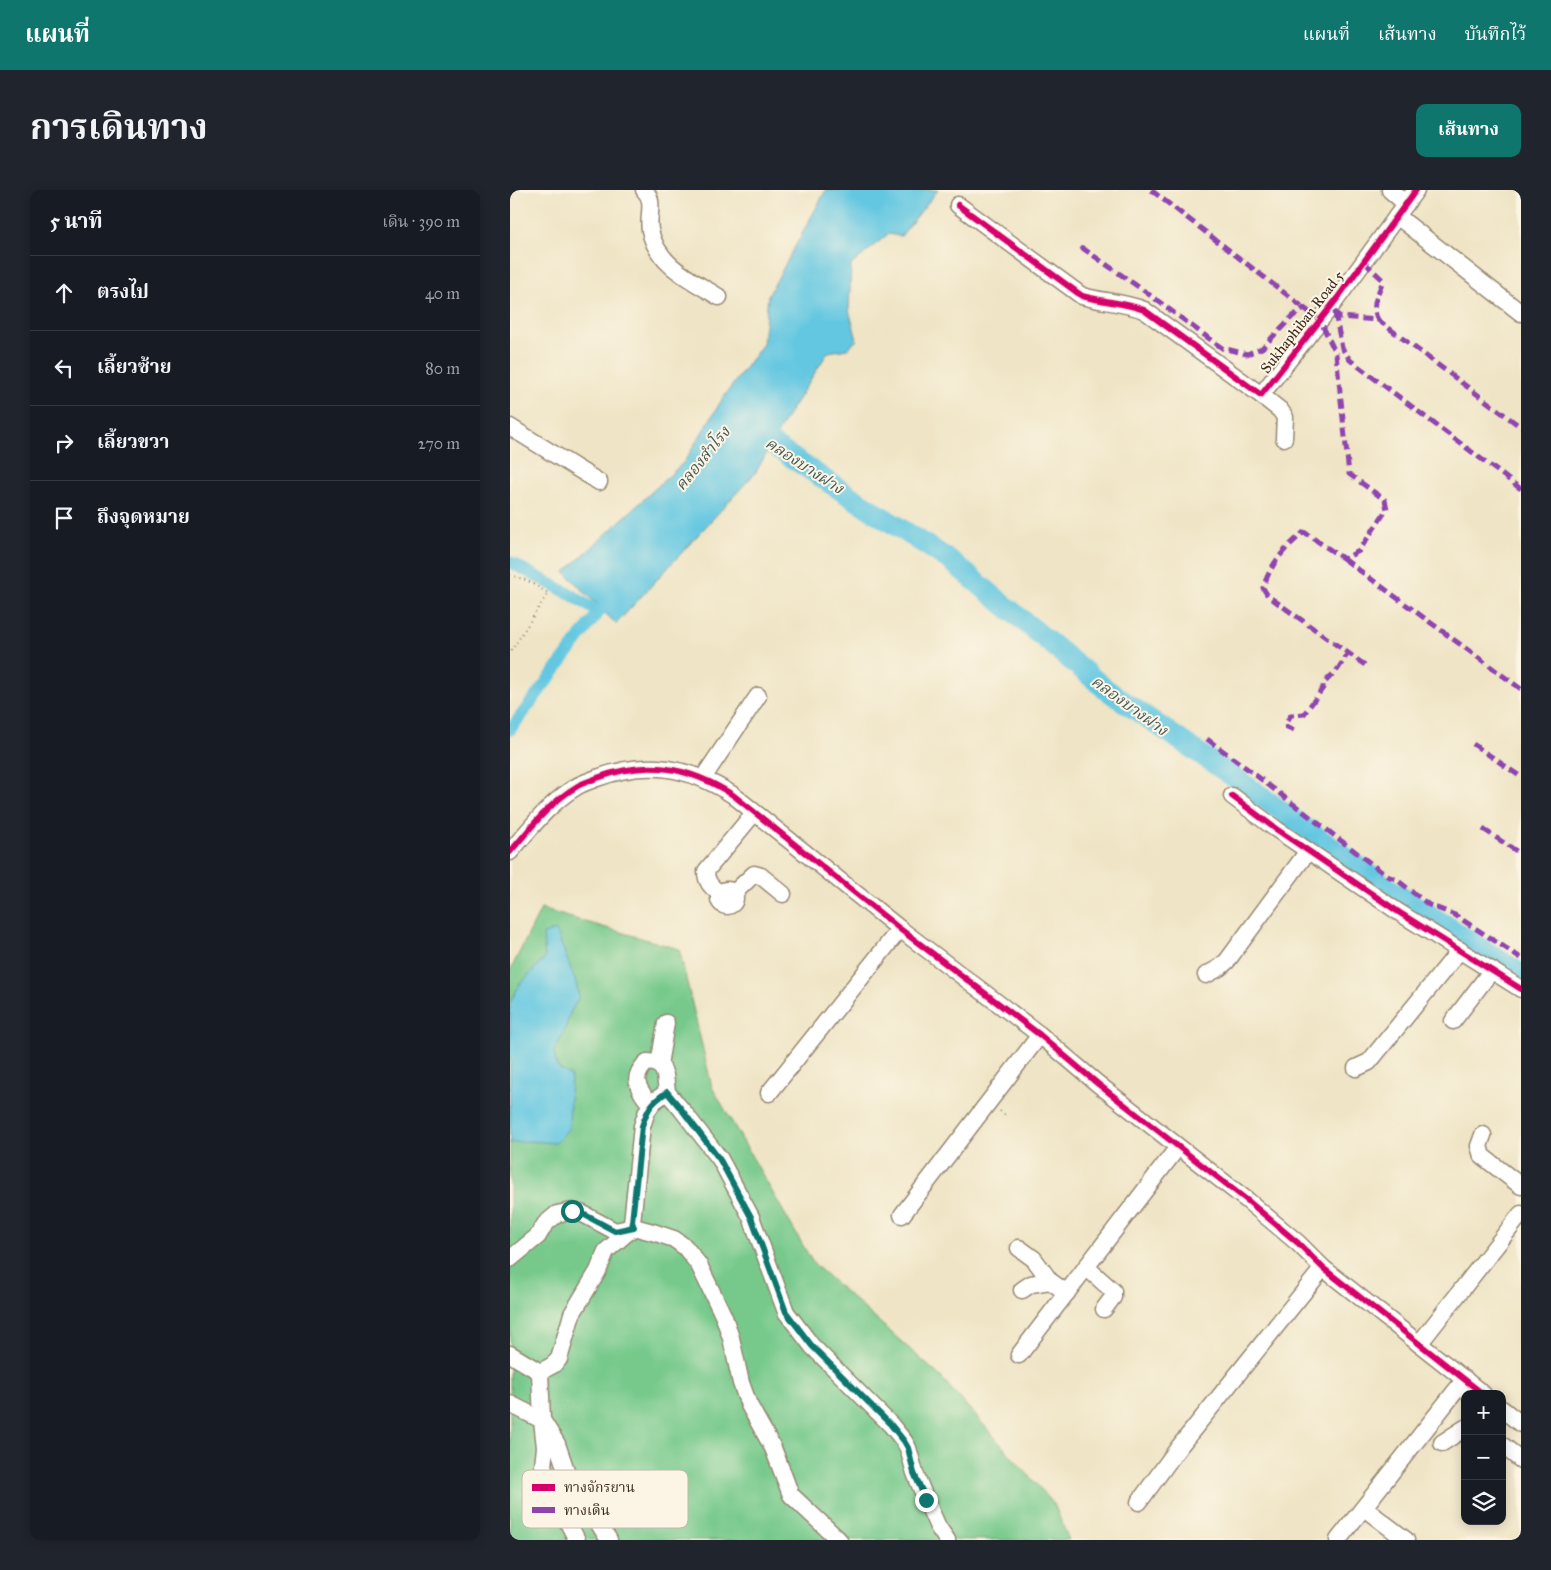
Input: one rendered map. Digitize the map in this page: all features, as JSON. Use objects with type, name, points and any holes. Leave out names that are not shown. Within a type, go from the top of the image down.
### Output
[{"type":"street","points":[[644,190],[652,205],[650,229],[659,254],[672,268],[719,297]]},
{"type":"street","points":[[1390,190],[1401,210],[1521,313]]},
{"type":"street","name":"Sukhaphiban Road 5","points":[[958,205],[1082,296],[1100,302],[1126,304],[1144,310],[1261,395],[1336,300],[1416,190]]},
{"type":"street","points":[[1261,395],[1280,410],[1284,417],[1284,438]]},
{"type":"street","points":[[510,427],[599,482]]},
{"type":"street","points":[[702,778],[758,696]]},
{"type":"street","points":[[510,852],[545,812],[576,787],[614,772],[646,767],[684,772],[702,778],[732,795],[900,929],[1040,1035],[1291,1237],[1323,1268],[1478,1390]]},
{"type":"street","points":[[1232,796],[1308,851],[1400,913],[1521,989]]},
{"type":"street","points":[[754,813],[706,872],[706,879],[727,894],[754,874],[761,876],[783,894]]},
{"type":"street","points":[[1206,975],[1227,961],[1308,851]]},
{"type":"street","points":[[769,1093],[900,929]]},
{"type":"street","points":[[1356,1068],[1369,1062],[1460,950]]},
{"type":"street","points":[[1452,1021],[1492,970]]},
{"type":"street","points":[[659,1065],[666,1023]]},
{"type":"street","points":[[902,1215],[1040,1035]]},
{"type":"street","points":[[634,1227],[632,1222],[642,1126],[648,1111],[660,1096],[665,1075],[659,1065],[647,1062],[639,1069],[636,1079],[640,1092],[646,1100],[660,1096],[682,1110],[720,1160],[755,1226],[786,1312],[812,1346],[891,1425],[904,1441],[908,1448],[914,1473],[938,1527],[947,1540]]},
{"type":"street","points":[[1483,1135],[1479,1146],[1482,1156],[1521,1186]]},
{"type":"street","points":[[1019,1355],[1178,1147]]},
{"type":"street","points":[[510,1259],[538,1236],[545,1224],[557,1214],[572,1211],[583,1214],[615,1231],[634,1227],[656,1232],[674,1239],[685,1247],[699,1265],[724,1317],[731,1338],[740,1383],[749,1405],[773,1448],[791,1496],[839,1540]]},
{"type":"street","points":[[1419,1344],[1521,1214]]},
{"type":"street","points":[[540,1372],[553,1365],[559,1359],[572,1314],[598,1270],[606,1251],[634,1227]]},
{"type":"street","points":[[1019,1248],[1034,1259],[1050,1282],[1066,1293]]},
{"type":"street","points":[[1086,1267],[1113,1291],[1113,1297],[1104,1309]]},
{"type":"street","points":[[1139,1502],[1179,1447],[1323,1268]]},
{"type":"street","points":[[1022,1290],[1031,1284],[1050,1282]]},
{"type":"street","points":[[510,1354],[540,1372]]},
{"type":"street","points":[[540,1372],[545,1470]]},
{"type":"street","points":[[1338,1540],[1465,1379]]},
{"type":"street","points":[[510,1404],[542,1420],[557,1444],[566,1470]]},
{"type":"street","points":[[1506,1412],[1521,1424]]},
{"type":"street","points":[[1442,1443],[1461,1431]]},
{"type":"street","points":[[1506,1448],[1521,1460]]},
{"type":"street","points":[[1364,1508],[1406,1540]]},
{"type":"street","points":[[571,1528],[577,1540]]},
{"type":"street","points":[[601,1528],[609,1540]]},
{"type":"path","points":[[510,575],[526,580],[548,593],[510,653]]},
{"type":"green space","points":[[541,909],[679,949],[712,1087],[813,1263],[941,1377],[1054,1504],[1069,1540],[510,1540],[510,971]]},
{"type":"water","points":[[826,190],[938,190],[901,236],[888,234],[851,265],[849,310],[857,340],[847,349],[828,352],[786,418],[756,472],[616,624],[565,572],[684,462],[723,398],[763,344],[768,296]]},
{"type":"water","points":[[556,930],[576,982],[579,997],[554,1052],[557,1067],[571,1076],[569,1128],[556,1143],[528,1141],[510,1143],[510,1003],[520,984],[545,958],[543,934]]},
{"type":"waterway","name":"คลองบางฝาง","points":[[748,428],[951,561],[1107,690],[1244,784],[1384,885],[1521,974]]},
{"type":"waterway","points":[[510,562],[575,597],[598,612]]},
{"type":"waterway","name":"คลองสำโรง","points":[[510,730],[611,596]]},
{"type":"marked path","points":[[1151,190],[1304,308]]},
{"type":"marked path","points":[[1081,247],[1222,348],[1247,354],[1262,348],[1292,317],[1304,308],[1320,320],[1336,354],[1349,474],[1385,500],[1387,509],[1359,551],[1344,559],[1304,532],[1279,557],[1270,571],[1263,588],[1268,596],[1369,668]]},
{"type":"marked path","points":[[1364,262],[1383,280],[1375,305],[1378,320]]},
{"type":"marked path","points":[[1334,311],[1340,317],[1378,320],[1521,427]]},
{"type":"marked path","points":[[1335,313],[1342,348],[1350,360],[1521,489]]},
{"type":"marked path","points":[[1344,559],[1521,689]]},
{"type":"marked path","points":[[1294,730],[1285,724],[1291,715],[1304,714],[1323,688],[1323,684],[1338,669],[1348,653]]},
{"type":"marked path","points":[[1207,739],[1387,876],[1396,879],[1429,905],[1455,915],[1521,958]]},
{"type":"marked path","points":[[1473,744],[1521,777]]},
{"type":"marked path","points":[[1483,829],[1521,854]]},
{"type":"cycle path","points":[[958,205],[1082,296],[1144,310],[1261,395],[1336,300],[1416,190]]},
{"type":"cycle path","points":[[510,852],[540,817],[566,793],[578,786],[615,772],[650,768],[667,769],[684,772],[717,785],[733,795],[900,929],[1040,1035],[1098,1084],[1248,1201],[1298,1243],[1323,1268],[1478,1390]]},
{"type":"cycle path","points":[[1232,796],[1276,829],[1400,913],[1521,989]]},
{"type":"route","points":[[572,1211],[583,1214],[615,1231],[634,1227],[632,1222],[642,1126],[654,1100],[667,1092],[720,1160],[751,1217],[786,1312],[812,1346],[891,1425],[904,1441],[908,1448],[914,1473],[926,1500]]}]
